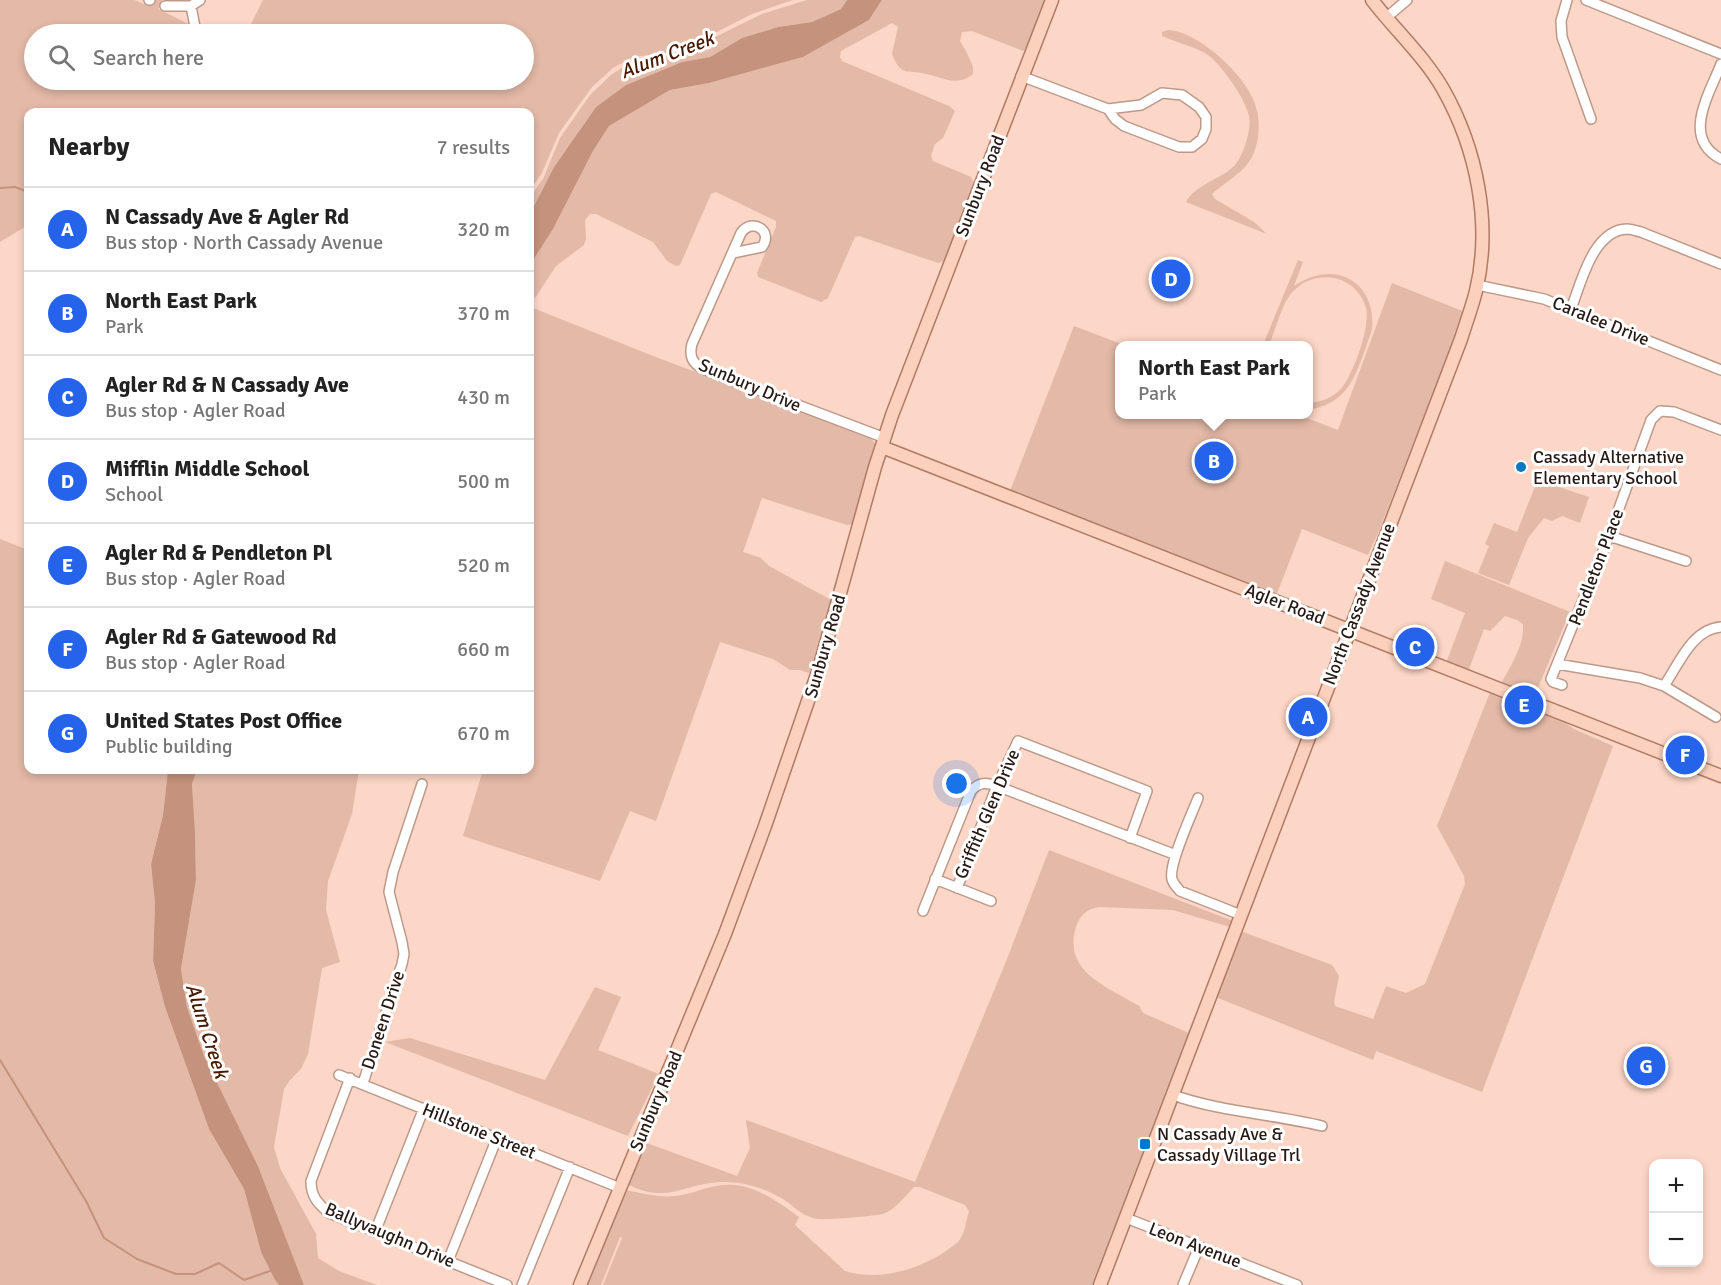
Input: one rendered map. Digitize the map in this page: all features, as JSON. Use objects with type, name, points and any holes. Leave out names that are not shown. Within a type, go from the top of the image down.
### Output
[{"type":"main road","name":"Sunbury Road","points":[[580,1285],[725,934],[790,757],[819,669],[892,415],[1052,0]]},
{"type":"main road","name":"North Cassady Avenue","points":[[1100,1285],[1461,339],[1477,285],[1481,257],[1482,215],[1475,171],[1464,130],[1442,88],[1423,60],[1372,0]]},
{"type":"main road","name":"Agler Road","points":[[883,442],[1721,776]]},
{"type":"street","points":[[165,6],[191,6],[200,0]]},
{"type":"street","points":[[1387,17],[1407,0]]},
{"type":"street","points":[[1567,0],[1561,21],[1562,37],[1591,119]]},
{"type":"street","points":[[1586,0],[1721,54]]},
{"type":"street","points":[[191,6],[194,24]]},
{"type":"street","points":[[1721,64],[1699,120],[1702,143],[1709,153],[1721,159]]},
{"type":"street","points":[[1021,76],[1108,109],[1141,105],[1162,93],[1182,95],[1199,107],[1206,117],[1206,129],[1202,139],[1192,147],[1179,147],[1124,126],[1108,109]]},
{"type":"street","points":[[1570,309],[1594,250],[1602,239],[1614,232],[1627,229],[1641,232],[1721,264]]},
{"type":"street","name":"Sunbury Drive","points":[[733,253],[692,344],[690,352],[692,361],[703,369],[883,442]]},
{"type":"street","name":"Caralee Drive","points":[[1477,285],[1544,299],[1721,370]]},
{"type":"street","name":"Pendleton Place","points":[[1557,664],[1609,536],[1651,420],[1660,411],[1674,412],[1721,430]]},
{"type":"street","points":[[1609,536],[1686,561]]},
{"type":"street","points":[[1665,686],[1695,639],[1710,628],[1721,627]]},
{"type":"street","points":[[1562,685],[1551,679],[1557,664],[1640,678],[1665,686],[1716,717]]},
{"type":"street","name":"Griffith Glen Drive","points":[[957,888],[997,786],[1018,741],[1147,792],[1130,838]]},
{"type":"street","points":[[923,911],[971,791],[976,785],[984,782],[1176,855]]},
{"type":"street","name":"Doneen Drive","points":[[363,1083],[404,954],[389,892],[393,872],[422,784]]},
{"type":"street","points":[[1198,798],[1176,855],[1171,876],[1173,883],[1180,891],[1241,915]]},
{"type":"street","points":[[935,879],[991,901]]},
{"type":"street","name":"Hillstone Street","points":[[339,1075],[620,1188]]},
{"type":"street","name":"Ballyvaughn Drive","points":[[350,1078],[314,1168],[311,1192],[318,1204],[329,1213],[507,1285]]},
{"type":"street","points":[[1173,1095],[1219,1108],[1322,1126]]},
{"type":"street","points":[[375,1232],[424,1108]]},
{"type":"street","points":[[448,1261],[497,1138]]},
{"type":"street","points":[[522,1285],[570,1167]]},
{"type":"street","name":"Leon Avenue","points":[[1126,1218],[1291,1284]]},
{"type":"street","points":[[1183,1285],[1198,1247]]},
{"type":"shaded area","points":[[0,0],[134,0],[144,4],[151,0],[162,0],[158,9],[189,24],[24,24],[24,90],[534,90],[534,24],[251,24],[263,0],[793,0],[752,14],[703,39],[666,53],[629,59],[613,68],[592,87],[559,133],[542,173],[534,184],[534,108],[24,108],[24,227],[0,242]]},
{"type":"shaded area","points":[[807,0],[847,0],[841,9],[812,22],[778,27],[742,38],[710,57],[682,62],[626,85],[596,107],[554,167],[534,206],[534,191],[543,179],[560,138],[590,95],[611,75],[626,65],[640,60],[660,58],[711,39],[762,14]]},
{"type":"shaded area","points":[[847,0],[882,0],[869,20],[803,57],[709,83],[670,90],[609,126],[593,151],[553,229],[534,259],[534,206],[554,167],[596,107],[626,85],[682,62],[710,57],[742,38],[778,27],[812,22],[841,9]]},
{"type":"shaded area","points":[[882,0],[1045,0],[1026,49],[1023,51],[972,31],[962,32],[960,41],[973,67],[973,74],[961,80],[948,80],[901,69],[892,54],[898,27],[892,23],[841,51],[842,61],[949,106],[955,111],[943,138],[935,144],[931,156],[933,161],[971,177],[974,183],[945,261],[938,263],[859,236],[855,237],[828,298],[821,302],[758,277],[757,273],[776,227],[776,221],[716,192],[711,194],[680,265],[676,266],[667,261],[653,242],[596,214],[590,214],[585,220],[584,245],[556,266],[534,299],[534,259],[553,229],[593,151],[609,126],[670,90],[709,83],[803,57],[869,20]]},
{"type":"shaded area","points":[[1168,30],[1181,32],[1222,59],[1235,72],[1253,99],[1259,127],[1251,159],[1242,170],[1212,194],[1215,199],[1254,222],[1267,234],[1186,202],[1195,191],[1227,172],[1237,163],[1246,143],[1250,122],[1243,100],[1218,64],[1195,48],[1162,36],[1162,32]]},
{"type":"shaded area","points":[[1298,260],[1303,262],[1294,286],[1309,278],[1324,274],[1338,275],[1350,279],[1360,287],[1368,299],[1372,313],[1372,330],[1358,368],[1346,390],[1326,405],[1313,409],[1313,402],[1330,397],[1338,392],[1346,382],[1356,362],[1366,326],[1366,308],[1361,296],[1353,287],[1332,278],[1310,280],[1299,286],[1287,300],[1270,341],[1265,341]]},
{"type":"shaded area","points":[[1392,283],[1465,312],[1368,555],[1302,529],[1276,596],[1010,491],[1074,326],[1115,342],[1115,419],[1309,419],[1338,430]]},
{"type":"shaded area","points":[[534,308],[869,437],[874,442],[876,446],[853,524],[847,525],[762,498],[743,552],[761,558],[769,566],[833,601],[812,674],[790,670],[773,659],[720,642],[656,821],[630,811],[600,881],[463,836],[482,774],[534,774]]},
{"type":"shaded area","points":[[1540,474],[1556,486],[1589,497],[1580,523],[1562,516],[1552,521],[1544,518],[1528,538],[1509,585],[1478,573],[1489,546],[1485,544],[1494,523],[1517,532]]},
{"type":"shaded area","points":[[0,539],[24,548],[24,774],[168,774],[163,815],[151,864],[155,904],[153,961],[165,1007],[209,1129],[244,1189],[261,1252],[279,1285],[0,1285]]},
{"type":"shaded area","points":[[1445,561],[1570,612],[1534,697],[1501,684],[1522,640],[1523,624],[1517,620],[1505,616],[1490,631],[1484,629],[1468,672],[1446,663],[1465,613],[1431,599]]},
{"type":"shaded area","points":[[1491,690],[1559,718],[1574,729],[1613,746],[1482,1092],[1376,1051],[1373,1060],[1213,996],[1238,930],[1332,965],[1339,976],[1335,1006],[1373,1019],[1386,986],[1406,993],[1425,984],[1465,884],[1464,876],[1437,826]]},
{"type":"shaded area","points":[[168,774],[196,774],[192,784],[196,880],[181,969],[187,1007],[204,1056],[258,1166],[304,1285],[279,1285],[261,1252],[244,1189],[209,1129],[165,1007],[153,961],[155,904],[151,864],[163,815]]},
{"type":"shaded area","points":[[196,774],[358,774],[352,814],[328,881],[326,910],[340,962],[322,968],[308,1054],[301,1069],[284,1089],[274,1147],[280,1168],[316,1234],[318,1258],[339,1271],[377,1285],[304,1285],[258,1166],[204,1056],[187,1007],[181,970],[196,880],[192,784]]},
{"type":"shaded area","points":[[1049,850],[1233,921],[1230,927],[1173,910],[1099,907],[1084,913],[1076,927],[1073,943],[1076,956],[1091,976],[1102,985],[1139,1006],[1143,1013],[1191,1034],[1095,1285],[603,1285],[622,1238],[620,1237],[601,1285],[587,1285],[625,1190],[669,1196],[726,1185],[752,1189],[776,1201],[799,1217],[795,1225],[845,1271],[857,1274],[883,1274],[908,1269],[932,1259],[958,1242],[964,1231],[969,1211],[965,1205],[920,1187],[914,1187],[896,1206],[883,1214],[815,1219],[805,1215],[773,1193],[741,1183],[712,1183],[666,1193],[641,1190],[627,1184],[644,1142],[737,1176],[750,1148],[746,1120],[915,1182],[1007,959]]},
{"type":"shaded area","points":[[595,987],[621,997],[598,1050],[659,1074],[628,1136],[385,1042],[410,1038],[545,1080]]},
{"type":"waterway","points":[[0,188],[15,187],[24,190]]},
{"type":"waterway","points":[[0,1060],[86,1201],[104,1238],[137,1259],[176,1274],[195,1274],[219,1263],[244,1280],[270,1271]]},
{"type":"place","name":"Mifflin Middle School","points":[[1171,279]]},
{"type":"place","name":"North East Park","points":[[1214,461]]},
{"type":"place","name":"Cassady Alternative Elementary School","points":[[1521,467]]},
{"type":"place","name":"Agler Rd & N Cassady Ave","points":[[1415,647]]},
{"type":"place","name":"Agler Rd & Pendleton Pl","points":[[1524,705]]},
{"type":"place","name":"N Cassady Ave & Agler Rd","points":[[1308,717]]},
{"type":"place","name":"Agler Rd & Gatewood Rd","points":[[1685,755]]},
{"type":"place","name":"United States Post Office","points":[[1646,1066]]},
{"type":"place","name":"N Cassady Ave & Cassady Village Trl","points":[[1145,1144]]},
{"type":"water label","name":"Alum Creek","points":[[667,55]]},
{"type":"water label","name":"Alum Creek","points":[[207,1031]]}]
